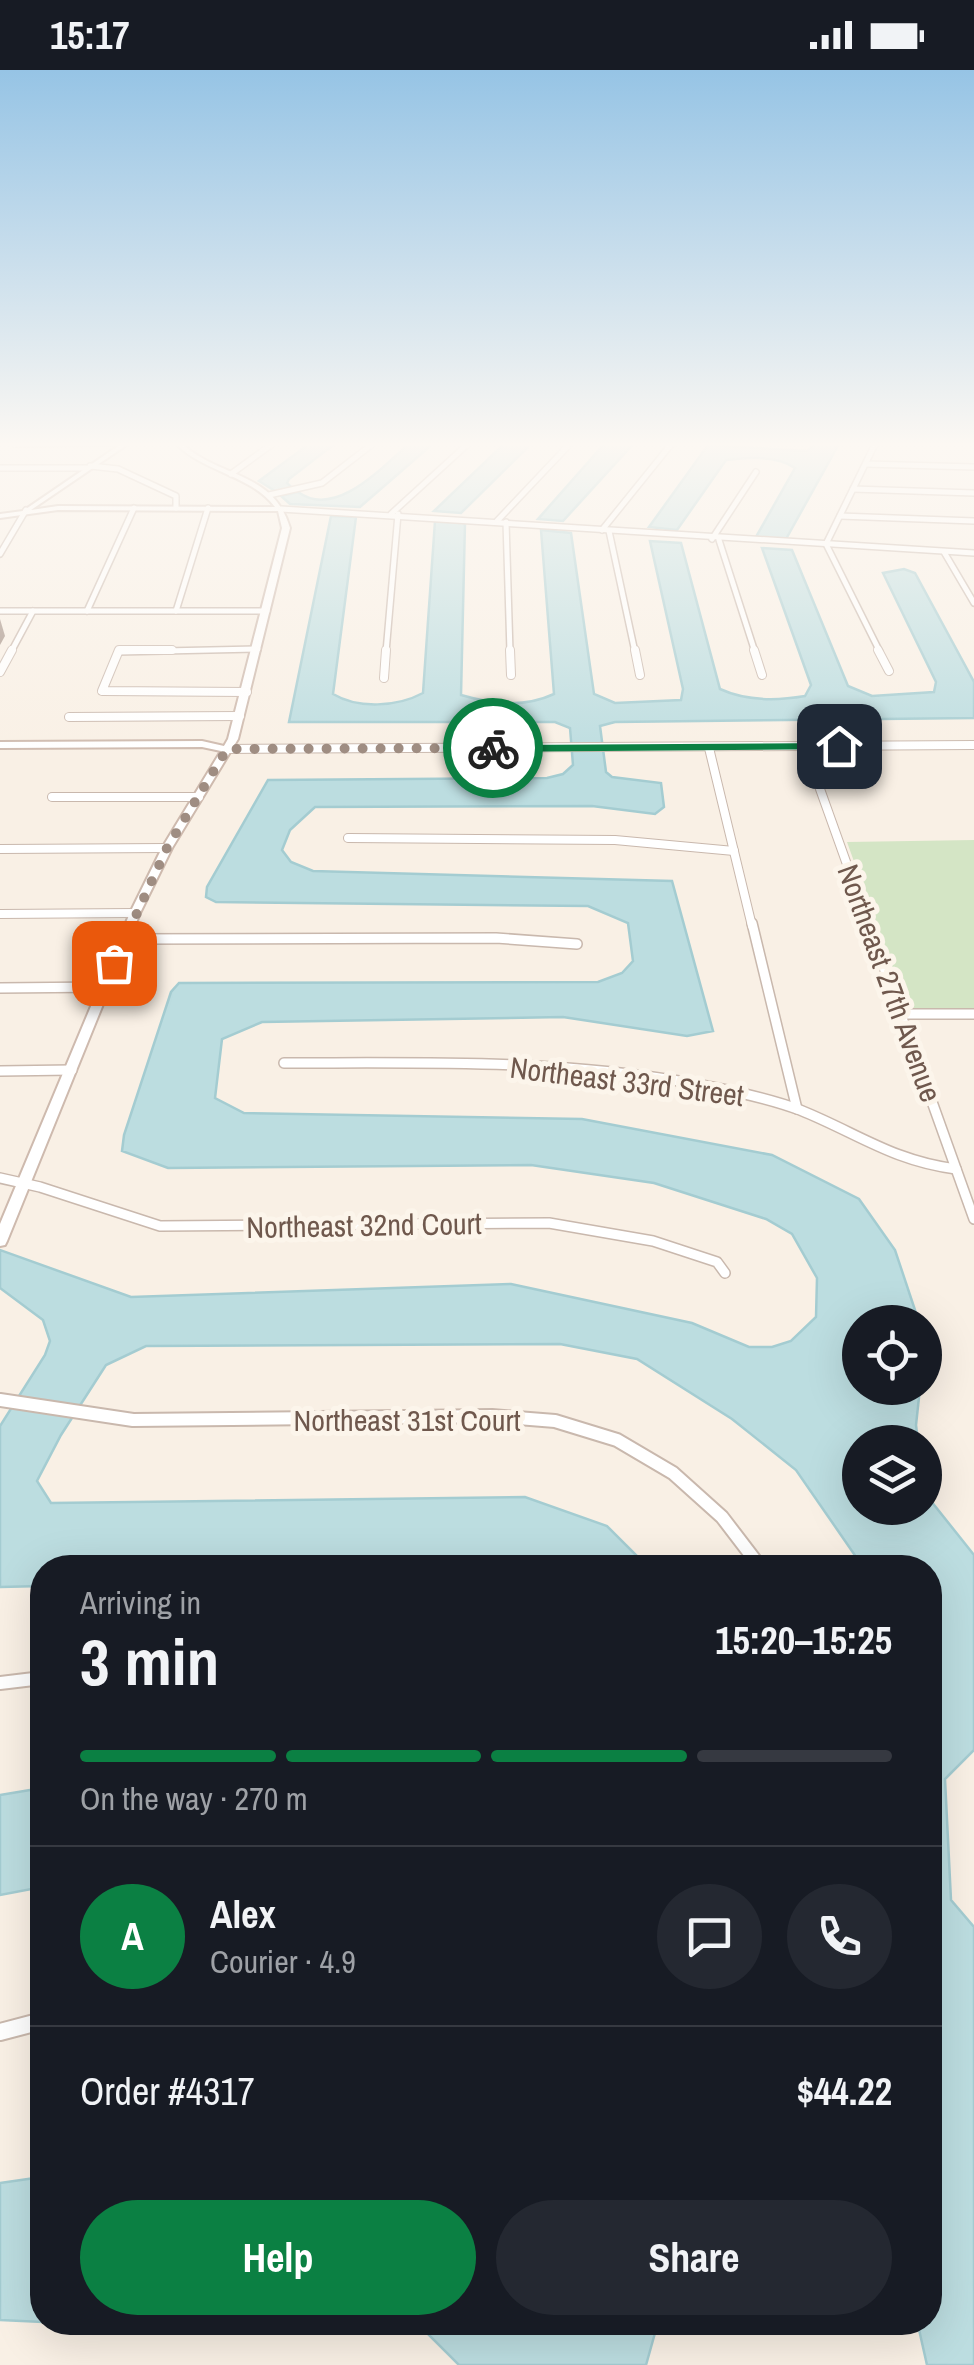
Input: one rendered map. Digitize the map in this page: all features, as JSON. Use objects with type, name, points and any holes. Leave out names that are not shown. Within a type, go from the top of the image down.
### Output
[{"type":"street","points":[[87,611],[115,549]]},
{"type":"street","points":[[176,611],[195,549]]},
{"type":"street","points":[[0,1241],[135,912],[167,848],[227,749],[247,692],[281,549]]},
{"type":"street","points":[[384,678],[393,549]]},
{"type":"street","points":[[507,549],[511,675]]},
{"type":"street","points":[[610,549],[640,675]]},
{"type":"street","points":[[719,549],[762,676]]},
{"type":"street","points":[[829,549],[889,671]]},
{"type":"street","points":[[877,549],[974,554]]},
{"type":"street","points":[[944,552],[974,602]]},
{"type":"street","points":[[0,672],[32,611]]},
{"type":"street","points":[[0,612],[267,611]]},
{"type":"street","points":[[247,692],[102,691],[119,650],[258,649]]},
{"type":"street","points":[[69,717],[240,716]]},
{"type":"street","points":[[0,749],[974,745]]},
{"type":"street","name":"Northeast 27th Avenue","points":[[805,747],[974,1219]]},
{"type":"street","points":[[709,748],[797,1109]]},
{"type":"street","points":[[52,796],[198,797]]},
{"type":"street","points":[[348,838],[595,840],[734,852]]},
{"type":"street","points":[[0,849],[167,848]]},
{"type":"street","points":[[0,914],[135,912]]},
{"type":"street","points":[[124,939],[496,938],[577,944]]},
{"type":"street","points":[[0,988],[105,987]]},
{"type":"street","points":[[902,1014],[974,1014]]},
{"type":"street","name":"Northeast 33rd Street","points":[[284,1064],[497,1064],[603,1071],[697,1084],[797,1109],[916,1164],[956,1169]]},
{"type":"street","points":[[0,1071],[72,1070]]},
{"type":"street","name":"Northeast 32nd Court","points":[[0,1178],[25,1181],[122,1219],[160,1226],[549,1222],[653,1241],[717,1262],[725,1273]]},
{"type":"street","name":"Northeast 31st Court","points":[[6,1401],[83,1414],[181,1422],[499,1416],[557,1421],[648,1456],[716,1509],[751,1555]]},
{"type":"street","points":[[0,1682],[30,1679]]},
{"type":"street","points":[[0,2032],[30,2024]]},
{"type":"green space","points":[[974,840],[974,1009],[907,1009],[847,842]]},
{"type":"water","points":[[324,549],[352,549],[333,694],[354,702],[390,703],[423,693],[433,549],[464,549],[461,695],[484,701],[531,701],[554,694],[543,549],[573,549],[594,694],[615,703],[681,700],[683,689],[652,549],[683,549],[720,689],[751,698],[783,699],[805,696],[811,685],[762,549],[792,550],[848,686],[872,696],[934,692],[936,682],[883,573],[904,569],[915,573],[974,682],[974,718],[615,722],[600,726],[606,772],[612,777],[661,783],[664,807],[655,814],[592,806],[315,807],[290,830],[282,850],[291,862],[313,871],[672,881],[713,1031],[687,1036],[563,1017],[262,1022],[222,1039],[215,1098],[244,1113],[582,1119],[772,1155],[859,1199],[895,1250],[913,1305],[842,1305],[842,1405],[918,1405],[916,1425],[842,1425],[842,1525],[942,1525],[942,1515],[974,1555],[974,1750],[945,1779],[951,1900],[974,1927],[974,2365],[927,2365],[920,2335],[942,2335],[942,1555],[855,1555],[796,1470],[732,1419],[637,1359],[560,1344],[146,1346],[106,1365],[61,1435],[37,1481],[51,1503],[525,1497],[607,1526],[636,1555],[30,1555],[30,1586],[0,1587],[0,1426],[50,1341],[43,1320],[0,1288],[0,1250],[131,1297],[511,1284],[692,1323],[749,1347],[772,1347],[791,1341],[816,1317],[817,1278],[792,1234],[766,1219],[654,1183],[531,1165],[168,1168],[122,1151],[171,992],[179,983],[598,982],[622,973],[633,961],[628,923],[588,906],[216,902],[206,897],[207,887],[268,780],[547,778],[563,774],[573,765],[570,728],[555,722],[289,722]]},
{"type":"water","points":[[30,1790],[30,1889],[0,1895],[0,1795]]},
{"type":"water","points":[[30,2179],[30,2321],[0,2320],[0,2183]]},
{"type":"water","points":[[429,2335],[654,2335],[646,2365],[459,2365]]},
{"type":"way so far","points":[[114,963],[167,848],[227,749],[493,748]]},
{"type":"route","points":[[493,748],[839,746]]}]
